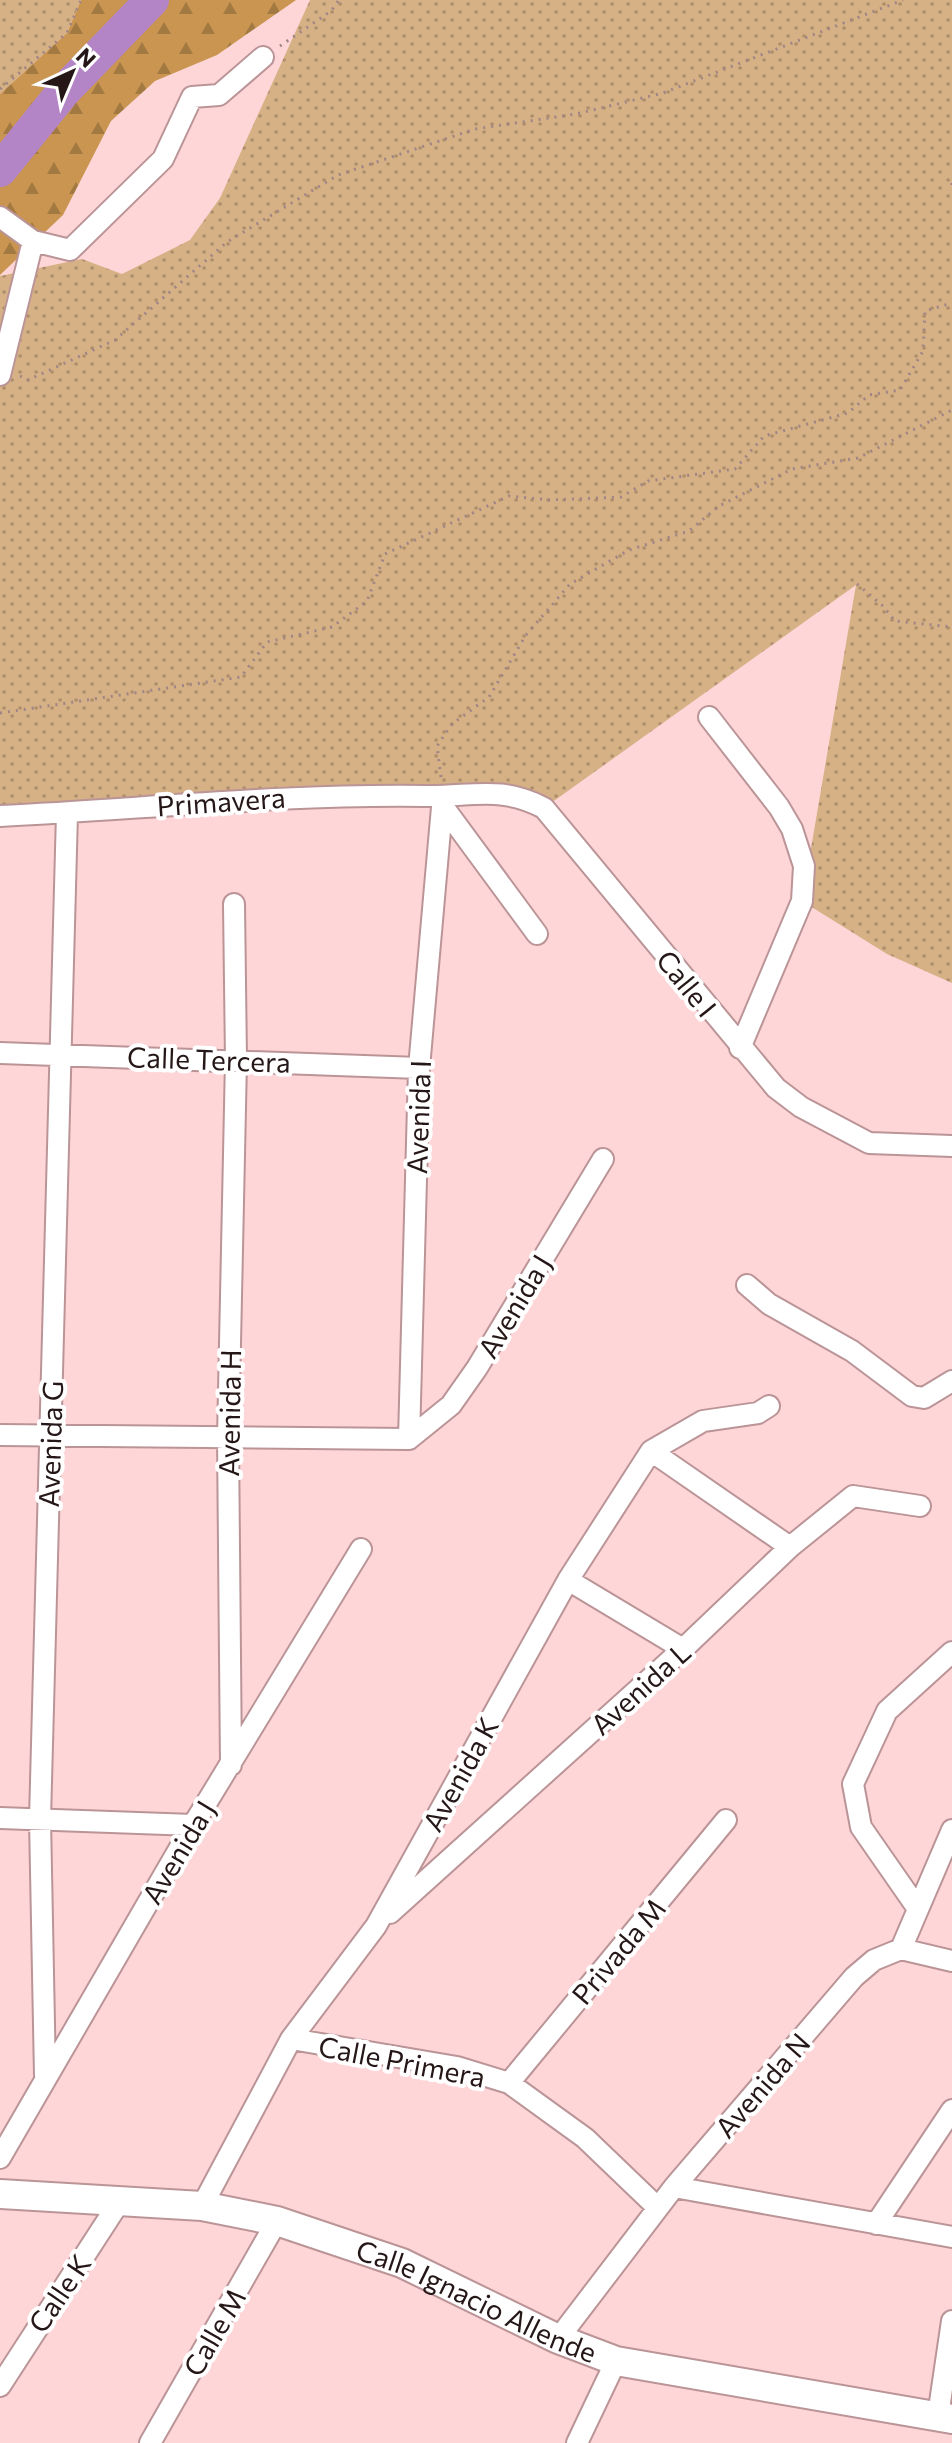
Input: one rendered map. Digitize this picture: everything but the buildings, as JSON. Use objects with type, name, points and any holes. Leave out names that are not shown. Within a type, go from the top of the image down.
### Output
[{"type":"street","points":[[0,217],[33,241],[70,250],[163,159],[192,97],[219,95],[263,57]]},
{"type":"street","points":[[6,374],[33,241]]},
{"type":"street","points":[[709,717],[779,807],[792,829],[804,866],[802,901],[740,1048]]},
{"type":"street","name":"Calle I","points":[[443,801],[488,792],[520,796],[544,808],[740,1048],[776,1088],[801,1107],[869,1143],[952,1146]]},
{"type":"street","name":"Primavera","points":[[0,816],[310,795],[443,801]]},
{"type":"street","points":[[443,801],[537,934]]},
{"type":"street","name":"Avenida I","points":[[409,1439],[419,1068],[443,801]]},
{"type":"street","name":"Avenida G","points":[[45,2076],[40,1819],[67,813]]},
{"type":"street","name":"Avenida H","points":[[231,1765],[228,1438],[236,1060],[234,904]]},
{"type":"street","name":"Calle Tercera","points":[[0,1053],[419,1068]]},
{"type":"street","name":"Avenida J","points":[[409,1439],[451,1405],[477,1368],[603,1159]]},
{"type":"street","points":[[747,1285],[769,1304],[852,1351],[912,1396],[924,1398],[952,1381]]},
{"type":"street","name":"Avenida K","points":[[202,2206],[291,2039],[376,1926],[568,1580],[651,1451],[703,1421],[758,1413],[769,1406]]},
{"type":"street","points":[[0,1435],[409,1439]]},
{"type":"street","points":[[651,1451],[790,1547]]},
{"type":"street","name":"Avenida L","points":[[376,1926],[683,1649],[790,1547],[853,1496],[920,1506]]},
{"type":"street","name":"Avenida J","points":[[0,2158],[193,1825],[361,1549]]},
{"type":"street","points":[[568,1580],[683,1649]]},
{"type":"street","points":[[918,1909],[861,1827],[853,1784],[887,1711],[952,1652]]},
{"type":"street","points":[[0,1818],[193,1825]]},
{"type":"street","name":"Privada M","points":[[509,2083],[726,1820]]},
{"type":"street","points":[[952,1830],[901,1949],[952,1961]]},
{"type":"street","name":"Avenida N","points":[[558,2339],[674,2187],[854,1977],[874,1960],[901,1949]]},
{"type":"street","name":"Calle Primera","points":[[291,2039],[457,2067],[509,2083],[585,2138],[658,2208]]},
{"type":"street","points":[[876,2224],[952,2110]]},
{"type":"street","points":[[674,2187],[952,2237]]},
{"type":"street","name":"Calle Ignacio Allende","points":[[0,2194],[202,2206],[277,2221],[402,2263],[558,2339],[616,2361],[945,2418]]},
{"type":"street","name":"Calle K","points":[[0,2386],[10,2351],[120,2201]]},
{"type":"street","name":"Calle M","points":[[150,2443],[277,2221]]},
{"type":"street","points":[[945,2418],[952,2321]]},
{"type":"street","points":[[577,2443],[616,2361]]},
{"type":"path","points":[[0,89],[67,33],[81,0]]},
{"type":"path","points":[[263,57],[331,11],[339,0]]},
{"type":"path","points":[[6,374],[28,380],[115,340],[227,242],[338,175],[475,129],[576,114],[663,93],[903,0]]},
{"type":"path","points":[[0,713],[241,677],[267,642],[332,627],[367,601],[385,554],[509,496],[549,500],[621,497],[648,481],[735,469],[764,436],[848,413],[869,395],[900,390],[923,351],[925,311],[952,303]]},
{"type":"path","points":[[443,801],[437,746],[452,724],[489,697],[526,635],[570,584],[629,550],[689,531],[719,506],[792,469],[858,458],[952,410]]},
{"type":"path","points":[[857,584],[895,621],[952,627]]},
{"type":"shaded area","points":[[0,0],[81,0],[67,33],[0,94]]},
{"type":"shaded area","points":[[310,0],[952,0],[952,983],[887,954],[802,901],[856,585],[544,808],[520,796],[0,812],[0,276],[82,259],[122,274],[190,240],[220,198]]},
{"type":"green space","points":[[81,0],[296,0],[217,55],[155,81],[111,121],[63,215],[0,275],[0,94],[67,33]]},
{"type":"waterway","points":[[0,170],[63,92],[152,0]]}]
